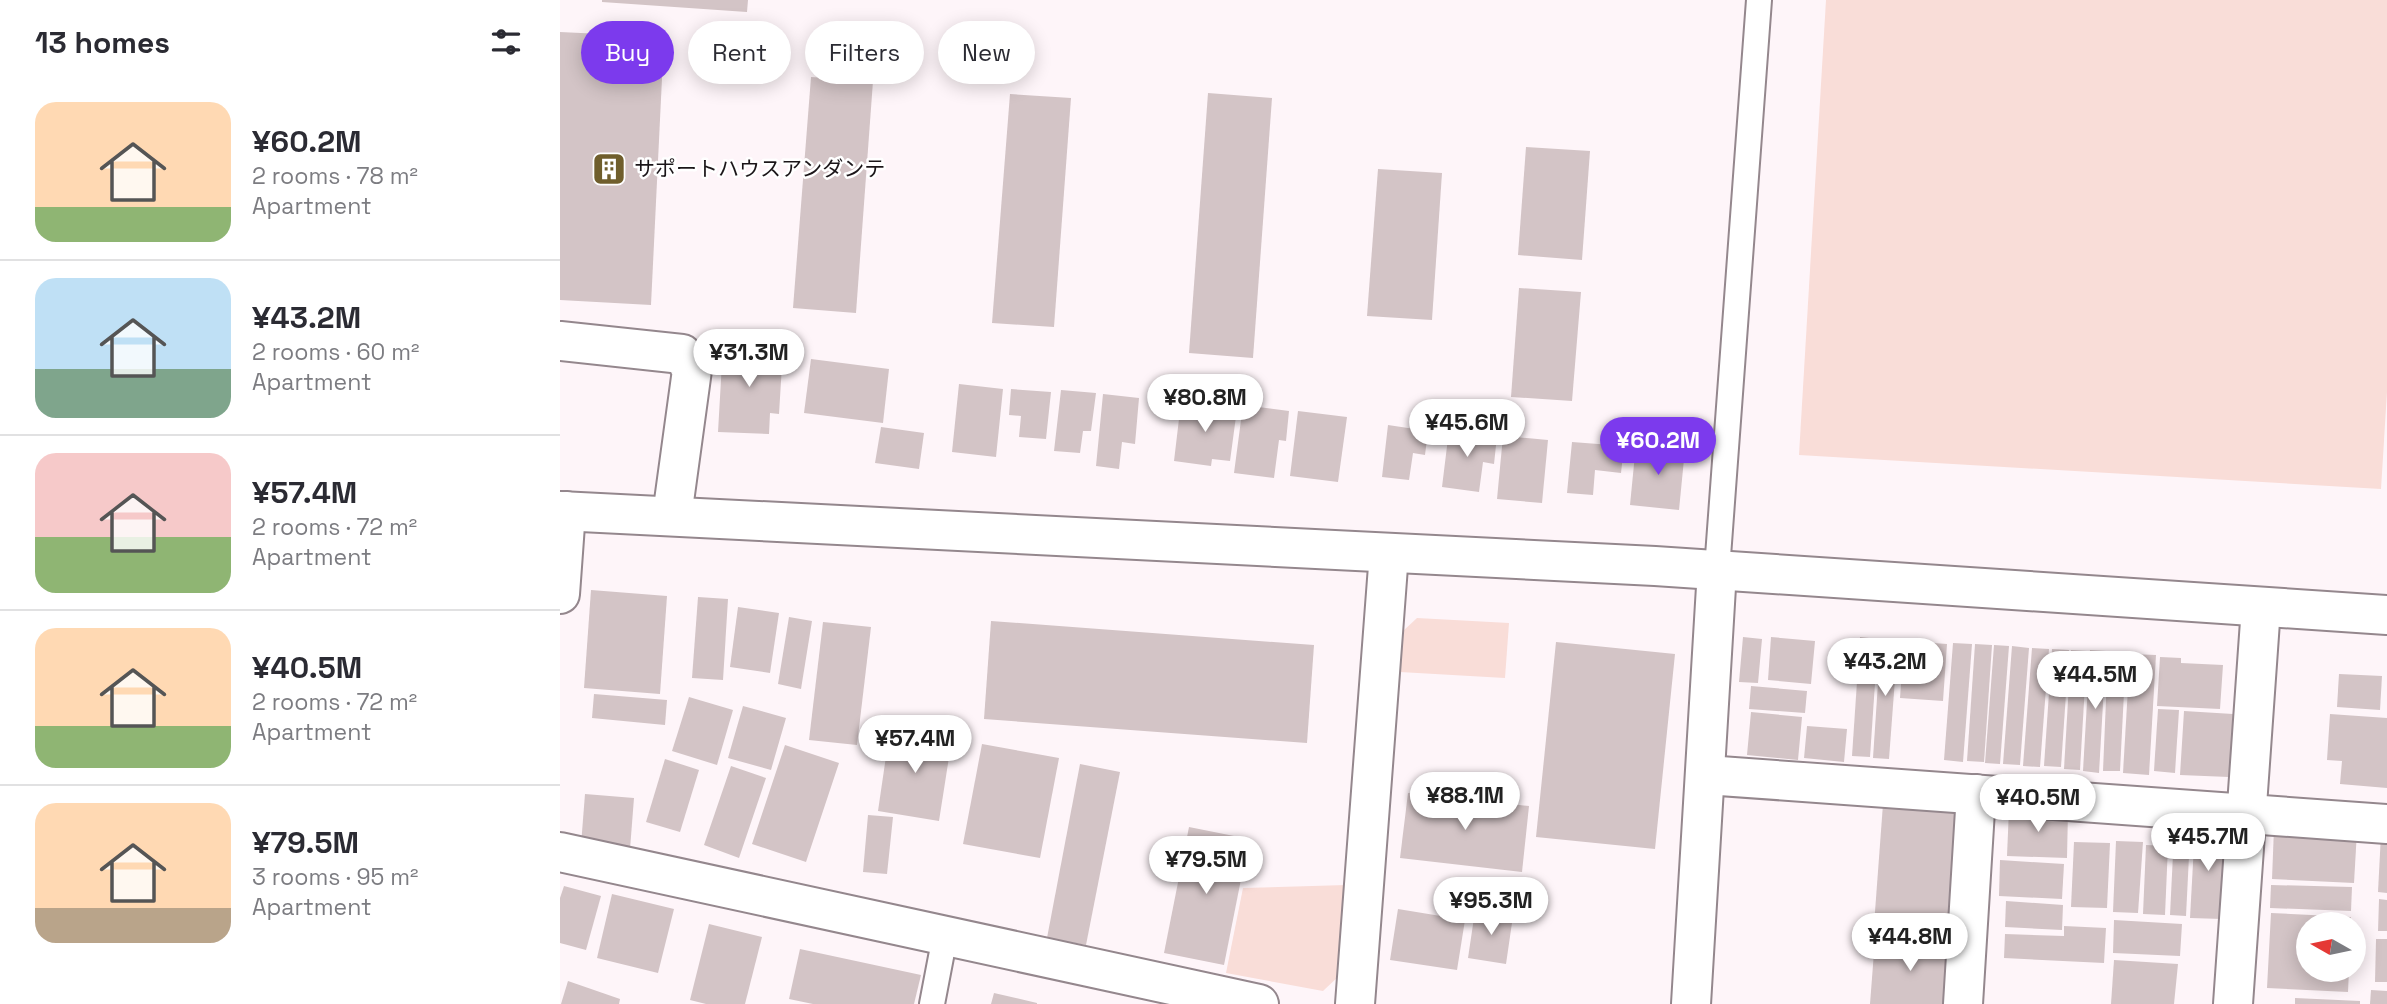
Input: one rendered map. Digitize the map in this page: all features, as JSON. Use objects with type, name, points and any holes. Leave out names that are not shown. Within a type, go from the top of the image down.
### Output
[{"type":"street","points":[[560,341],[682,355],[692,370],[672,516]]},
{"type":"street","points":[[560,594],[563,511],[1717,570],[2387,615]]},
{"type":"street","points":[[1355,1004],[1389,553]]},
{"type":"street","points":[[1691,1004],[1717,570]]},
{"type":"street","points":[[2233,1004],[2261,607]]},
{"type":"street","points":[[1706,775],[2387,824]]},
{"type":"street","points":[[1963,1004],[1976,794]]},
{"type":"street","points":[[560,852],[1252,1003]]},
{"type":"lane","points":[[1717,570],[1759,0]]},
{"type":"lane","points":[[932,1004],[945,936]]},
{"type":"shaded area","points":[[1826,0],[2387,0],[2387,392],[2381,489],[1799,455]]},
{"type":"shaded area","points":[[1417,618],[1509,623],[1505,678],[1400,672],[1401,633]]},
{"type":"shaded area","points":[[1346,885],[1340,975],[1323,991],[1226,973],[1243,888]]},
{"type":"building","points":[[602,0],[748,0],[747,12]]},
{"type":"building","name":"サポートハウスアンダンテ","points":[[560,32],[581,33],[581,84],[662,84],[651,305],[560,300]]},
{"type":"building","points":[[810,84],[873,84],[856,313],[793,308]]},
{"type":"building","points":[[1208,93],[1272,98],[1253,358],[1189,353]]},
{"type":"building","points":[[1010,94],[1071,98],[1054,327],[992,323]]},
{"type":"building","points":[[1526,147],[1590,151],[1582,260],[1518,255]]},
{"type":"building","points":[[1378,169],[1442,173],[1432,320],[1367,316]]},
{"type":"building","points":[[1519,288],[1581,292],[1572,401],[1511,397]]},
{"type":"building","points":[[723,345],[783,349],[779,414],[770,413],[769,434],[718,432]]},
{"type":"building","points":[[811,359],[889,369],[883,423],[804,413]]},
{"type":"building","points":[[959,384],[1003,389],[996,457],[952,452]]},
{"type":"building","points":[[1011,389],[1051,392],[1046,439],[1019,437],[1021,416],[1009,415]]},
{"type":"building","points":[[1061,390],[1096,393],[1091,431],[1083,431],[1080,453],[1054,451]]},
{"type":"building","points":[[1103,394],[1139,398],[1135,444],[1122,442],[1119,469],[1096,466]]},
{"type":"building","points":[[1181,402],[1237,409],[1230,461],[1212,459],[1211,466],[1174,461]]},
{"type":"building","points":[[1243,405],[1289,411],[1286,441],[1279,440],[1274,478],[1234,473]]},
{"type":"building","points":[[1298,411],[1347,417],[1338,482],[1290,476]]},
{"type":"building","points":[[1388,425],[1428,431],[1425,455],[1413,453],[1409,480],[1382,477]]},
{"type":"building","points":[[881,427],[924,433],[919,469],[875,463]]},
{"type":"building","points":[[1449,430],[1497,436],[1494,464],[1483,462],[1479,492],[1442,487]]},
{"type":"building","points":[[1503,436],[1548,440],[1542,503],[1497,499]]},
{"type":"building","points":[[1572,442],[1624,446],[1621,473],[1595,470],[1593,495],[1567,493]]},
{"type":"building","points":[[1636,444],[1685,449],[1679,510],[1630,505]]},
{"type":"building","points":[[591,590],[667,596],[660,694],[584,688]]},
{"type":"building","points":[[698,597],[728,599],[723,680],[692,678]]},
{"type":"building","points":[[738,607],[779,613],[770,673],[730,667]]},
{"type":"building","points":[[789,617],[812,621],[801,689],[778,684]]},
{"type":"building","points":[[991,621],[1314,645],[1307,743],[984,719]]},
{"type":"building","points":[[823,622],[871,627],[857,745],[809,740]]},
{"type":"building","points":[[1743,637],[1762,639],[1758,683],[1739,682]]},
{"type":"building","points":[[1771,637],[1815,641],[1811,684],[1768,680]]},
{"type":"building","points":[[1860,637],[1878,639],[1870,757],[1852,756]]},
{"type":"building","points":[[1881,638],[1898,639],[1889,759],[1873,758]]},
{"type":"building","points":[[1556,642],[1675,654],[1655,849],[1536,837]]},
{"type":"building","points":[[1933,643],[1947,644],[1943,701],[1900,698],[1903,656],[1932,659]]},
{"type":"building","points":[[1953,643],[1972,644],[1963,762],[1944,760]]},
{"type":"building","points":[[1975,644],[1992,645],[1984,762],[1967,761]]},
{"type":"building","points":[[1994,645],[2009,646],[2000,764],[1985,763]]},
{"type":"building","points":[[2012,646],[2029,648],[2020,765],[2003,764]]},
{"type":"building","points":[[2032,648],[2049,649],[2040,767],[2023,766]]},
{"type":"building","points":[[2052,649],[2069,650],[2061,767],[2044,766]]},
{"type":"building","points":[[2071,650],[2087,651],[2080,770],[2064,769]]},
{"type":"building","points":[[2090,650],[2106,651],[2099,773],[2083,771]]},
{"type":"building","points":[[2108,653],[2126,653],[2120,771],[2103,771]]},
{"type":"building","points":[[2130,654],[2156,655],[2149,775],[2123,773]]},
{"type":"building","points":[[2160,657],[2181,658],[2181,663],[2223,665],[2220,709],[2157,706]]},
{"type":"building","points":[[2339,674],[2382,676],[2380,710],[2337,707]]},
{"type":"building","points":[[1751,686],[1807,691],[1805,713],[1749,709]]},
{"type":"building","points":[[594,694],[667,700],[665,725],[592,718]]},
{"type":"building","points":[[689,697],[733,710],[717,765],[672,751]]},
{"type":"building","points":[[743,706],[786,718],[771,770],[728,758]]},
{"type":"building","points":[[2158,709],[2179,710],[2175,773],[2154,771]]},
{"type":"building","points":[[2184,711],[2233,714],[2229,777],[2180,775]]},
{"type":"building","points":[[1751,712],[1802,717],[1798,760],[1747,755]]},
{"type":"building","points":[[2330,714],[2387,718],[2387,788],[2340,784],[2342,761],[2327,760]]},
{"type":"building","points":[[1807,726],[1847,729],[1844,762],[1804,758]]},
{"type":"building","points":[[890,729],[952,738],[939,821],[878,811]]},
{"type":"building","points":[[982,744],[1059,758],[1040,858],[963,844]]},
{"type":"building","points":[[785,745],[839,763],[806,862],[752,844]]},
{"type":"building","points":[[665,759],[699,770],[680,832],[646,822]]},
{"type":"building","points":[[1080,764],[1120,772],[1086,945],[1047,938]]},
{"type":"building","points":[[731,766],[766,778],[739,858],[704,845]]},
{"type":"building","points":[[1408,793],[1529,806],[1522,872],[1400,858]]},
{"type":"building","points":[[585,794],[634,798],[630,849],[581,845]]},
{"type":"building","points":[[1883,804],[1958,809],[1949,931],[1874,925]]},
{"type":"building","points":[[2009,809],[2068,811],[2067,858],[2007,856]]},
{"type":"building","points":[[868,815],[893,817],[887,874],[863,872]]},
{"type":"building","points":[[1189,827],[1249,839],[1224,965],[1164,953]]},
{"type":"building","points":[[2195,827],[2226,828],[2222,919],[2190,918]]},
{"type":"building","points":[[2274,828],[2357,831],[2354,883],[2272,879]]},
{"type":"building","points":[[2174,834],[2190,836],[2186,916],[2170,915]]},
{"type":"building","points":[[2381,834],[2387,834],[2387,893],[2378,892]]},
{"type":"building","points":[[2116,841],[2143,842],[2138,913],[2113,912]]},
{"type":"building","points":[[2074,842],[2110,843],[2107,908],[2071,907]]},
{"type":"building","points":[[2146,845],[2168,846],[2165,915],[2143,914]]},
{"type":"building","points":[[2000,860],[2064,864],[2062,899],[1999,896]]},
{"type":"building","points":[[2271,885],[2352,887],[2351,911],[2270,908]]},
{"type":"building","points":[[564,886],[601,896],[586,950],[560,943],[560,898]]},
{"type":"building","points":[[612,894],[674,909],[658,973],[597,958]]},
{"type":"building","points":[[2379,899],[2387,900],[2387,931],[2378,931]]},
{"type":"building","points":[[2006,901],[2063,905],[2062,930],[2005,927]]},
{"type":"building","points":[[1398,909],[1465,920],[1457,970],[1390,960]]},
{"type":"building","points":[[1475,911],[1513,916],[1506,964],[1468,958]]},
{"type":"building","points":[[2271,913],[2296,914],[2296,982],[2348,982],[2348,992],[2267,988]]},
{"type":"building","points":[[2114,920],[2182,924],[2180,956],[2113,953]]},
{"type":"building","points":[[709,924],[762,937],[745,1004],[706,1004],[690,1000]]},
{"type":"building","points":[[2064,926],[2106,928],[2104,963],[2004,958],[2005,934],[2064,936]]},
{"type":"building","points":[[1875,939],[1950,945],[1946,1004],[1870,1004]]},
{"type":"building","points":[[2376,939],[2387,939],[2387,982],[2375,982]]},
{"type":"building","points":[[800,949],[921,975],[914,1004],[813,1004],[789,999]]},
{"type":"building","points":[[2114,960],[2178,964],[2174,1004],[2111,1004]]},
{"type":"building","points":[[568,981],[620,999],[619,1004],[561,1004]]},
{"type":"building","points":[[2371,990],[2387,991],[2387,1004],[2370,1004]]},
{"type":"building","points":[[994,993],[1037,1003],[1037,1004],[991,1004]]},
{"type":"building","points":[[2295,998],[2360,1001],[2360,1004],[2295,1004]]},
{"type":"place","name":"サポートハウスアンダンテ","points":[[609,169]]}]
